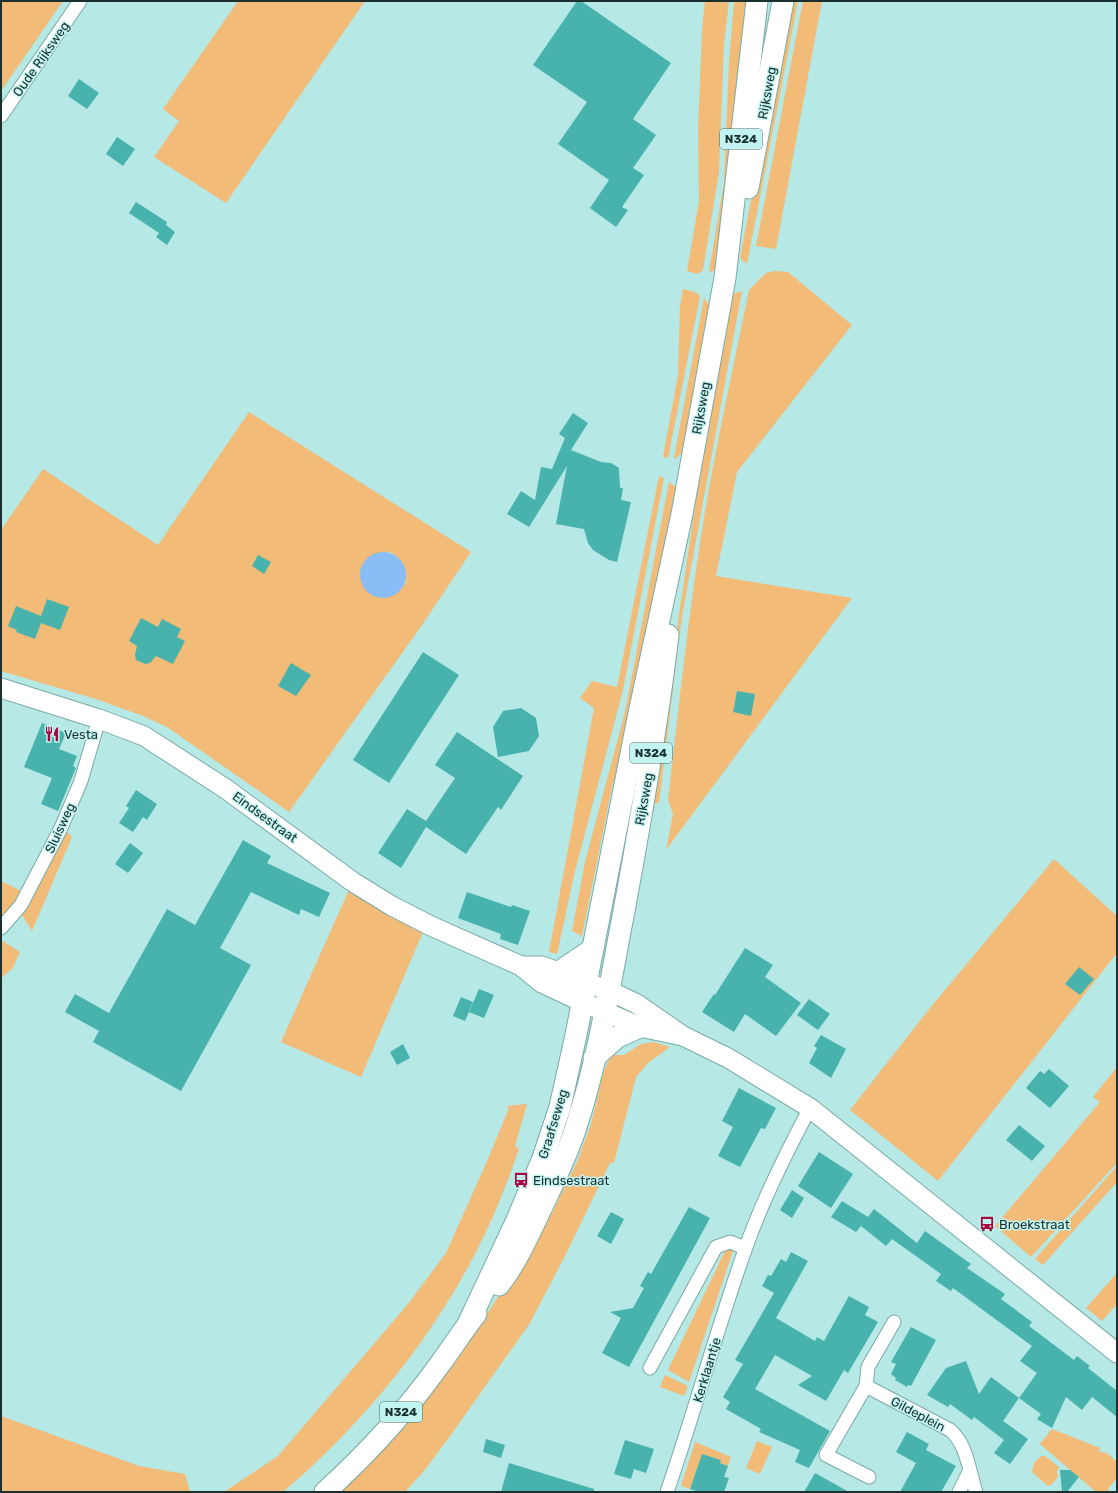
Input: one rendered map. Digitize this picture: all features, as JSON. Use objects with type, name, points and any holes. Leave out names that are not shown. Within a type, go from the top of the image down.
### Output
[{"type":"main road","name":"Rijksweg","points":[[585,992],[639,713],[682,514],[725,278],[757,1]]},
{"type":"main road","name":"Rijksweg","points":[[725,278],[750,182],[783,1]]},
{"type":"main road","name":"Rijksweg","points":[[604,1011],[643,808],[659,706],[682,514]]},
{"type":"main road","name":"Eindsestraat","points":[[1,688],[99,719],[144,736],[226,789],[353,882],[392,906],[431,926],[521,966],[542,983],[585,992]]},
{"type":"main road","points":[[559,972],[593,949]]},
{"type":"main road","name":"Eindsestraat","points":[[521,966],[542,966],[559,972],[585,992]]},
{"type":"main road","points":[[585,992],[608,990],[643,1007],[683,1036],[728,1058],[810,1108],[1117,1353]]},
{"type":"main road","points":[[585,992],[604,1011],[640,1027],[683,1036]]},
{"type":"main road","name":"Graafseweg","points":[[468,1324],[517,1220],[543,1158],[560,1107],[585,992]]},
{"type":"main road","name":"Graafseweg","points":[[325,1492],[371,1446],[404,1409],[440,1365],[468,1324],[504,1279],[527,1237],[560,1168],[576,1128],[594,1058],[604,1011]]},
{"type":"main road","points":[[594,1058],[617,1037],[640,1027]]},
{"type":"street","name":"Oude Rijksweg","points":[[1,116],[80,1]]},
{"type":"street","name":"Sluisweg","points":[[1,928],[21,905],[61,828],[81,781],[99,719]]},
{"type":"street","name":"Kerklaantje","points":[[667,1492],[746,1248],[764,1199],[810,1108]]},
{"type":"street","points":[[650,1368],[716,1247],[730,1242],[746,1248]]},
{"type":"street","points":[[868,1477],[826,1455],[866,1386],[868,1367],[894,1322]]},
{"type":"street","name":"Gildeplein","points":[[866,1386],[950,1430],[957,1436],[963,1446],[976,1492]]},
{"type":"street","points":[[959,1492],[970,1472]]},
{"type":"shaded area","points":[[1,1],[63,1],[1,91]]},
{"type":"shaded area","points":[[238,1],[365,1],[226,203],[154,157],[179,121],[163,109]]},
{"type":"shaded area","points":[[705,1],[729,1],[724,45],[719,172],[703,270],[698,274],[687,271],[699,201],[698,131],[702,29]]},
{"type":"shaded area","points":[[734,1],[752,1],[717,270],[709,272],[724,182],[729,62]]},
{"type":"shaded area","points":[[789,1],[798,1],[747,264],[740,258]]},
{"type":"shaded area","points":[[803,1],[822,1],[776,249],[756,246]]},
{"type":"shaded area","points":[[775,271],[788,272],[852,325],[737,472],[716,576],[852,598],[666,850],[673,814],[668,800],[683,671],[695,575],[711,479],[749,290],[766,273]]},
{"type":"shaded area","points":[[683,289],[695,292],[700,296],[668,458],[663,457],[678,375],[680,306]]},
{"type":"shaded area","points":[[742,291],[682,616],[659,803],[655,803],[655,778],[699,479],[733,294]]},
{"type":"shaded area","points":[[704,298],[710,306],[682,453],[674,458]]},
{"type":"shaded area","points":[[249,412],[471,552],[422,625],[289,812],[167,727],[143,716],[96,699],[1,671],[1,530],[43,469],[158,545]],"holes":[[[386,551],[394,554],[406,582],[401,589]]]},
{"type":"shaded area","points":[[659,476],[664,478],[623,690],[575,871],[557,954],[549,952],[594,708],[580,698],[592,681],[617,687]]},
{"type":"shaded area","points":[[669,482],[676,487],[631,714],[612,787],[582,936],[572,931],[585,862],[625,712]]},
{"type":"shaded area","points":[[67,832],[72,837],[32,931],[22,915],[27,909]]},
{"type":"shaded area","points":[[1054,859],[1117,916],[1117,953],[938,1181],[850,1110],[930,1008]]},
{"type":"shaded area","points":[[1,881],[21,891],[16,901],[1,919]]},
{"type":"shaded area","points":[[349,890],[385,913],[423,932],[361,1077],[281,1042]]},
{"type":"shaded area","points":[[1,940],[20,952],[12,969],[1,978]]},
{"type":"shaded area","points":[[654,1042],[670,1047],[648,1063],[636,1077],[614,1163],[610,1163],[566,1254],[530,1323],[453,1432],[424,1471],[405,1492],[339,1492],[480,1324],[508,1282],[525,1250],[545,1227],[577,1162],[591,1124],[604,1070],[612,1055],[624,1055],[641,1044]]},
{"type":"shaded area","points":[[1117,1067],[1117,1163],[1031,1257],[995,1226],[1100,1102],[1093,1097]]},
{"type":"shaded area","points":[[527,1104],[515,1146],[519,1149],[510,1175],[482,1240],[457,1286],[415,1351],[366,1411],[312,1466],[283,1492],[224,1492],[278,1456],[408,1304],[446,1253],[509,1108],[506,1106]]},
{"type":"shaded area","points":[[1117,1166],[1117,1182],[1043,1265],[1035,1259]]},
{"type":"shaded area","points":[[734,1248],[689,1382],[668,1370],[725,1251]]},
{"type":"shaded area","points":[[1117,1273],[1117,1304],[1102,1321],[1086,1308]]},
{"type":"shaded area","points":[[665,1375],[688,1386],[684,1396],[660,1387]]},
{"type":"shaded area","points":[[1,1416],[139,1466],[185,1474],[190,1492],[1,1492]]},
{"type":"shaded area","points":[[1052,1429],[1100,1448],[1099,1452],[1107,1453],[1117,1462],[1117,1478],[1108,1489],[1111,1492],[1096,1492],[1040,1444]]},
{"type":"shaded area","points":[[757,1441],[772,1447],[760,1474],[746,1468]]},
{"type":"shaded area","points":[[695,1442],[731,1457],[728,1466],[720,1463],[721,1460],[702,1454],[690,1489],[681,1486]]},
{"type":"shaded area","points":[[1041,1456],[1045,1456],[1059,1467],[1057,1472],[1058,1477],[1051,1485],[1048,1486],[1032,1472],[1034,1463]]},
{"type":"water","points":[[378,552],[388,552],[396,556],[402,562],[406,570],[406,580],[402,588],[396,594],[388,598],[378,598],[370,594],[364,588],[360,580],[360,570],[364,562],[370,556]]},
{"type":"building","points":[[577,1],[581,1],[671,63],[633,119],[656,135],[633,168],[644,175],[622,207],[628,210],[616,227],[590,208],[609,180],[558,144],[587,102],[533,65]]},
{"type":"building","points":[[79,79],[99,93],[87,109],[68,96]]},
{"type":"building","points":[[117,137],[135,149],[123,166],[106,154]]},
{"type":"building","points":[[136,202],[167,222],[166,225],[175,232],[167,245],[156,237],[159,233],[129,213]]},
{"type":"building","points":[[573,413],[588,423],[571,450],[601,462],[611,463],[619,468],[620,488],[623,488],[621,500],[631,502],[617,562],[609,560],[593,550],[588,543],[584,529],[556,524],[567,466],[529,527],[507,514],[521,491],[535,500],[541,467],[552,469],[565,438],[559,434]]},
{"type":"building","points":[[258,555],[271,562],[264,574],[252,566]]},
{"type":"building","points":[[47,599],[69,607],[60,630],[41,623],[35,639],[16,632],[17,630],[8,626],[16,606],[41,616]]},
{"type":"building","points":[[141,618],[158,627],[162,619],[181,629],[177,637],[185,641],[173,664],[156,656],[150,663],[145,664],[136,660],[135,655],[137,646],[129,641]]},
{"type":"building","points":[[423,652],[459,675],[389,783],[353,760]]},
{"type":"building","points":[[291,663],[311,675],[296,696],[278,686]]},
{"type":"building","points":[[737,691],[755,694],[751,716],[733,712]]},
{"type":"building","points":[[521,708],[536,718],[539,736],[529,751],[498,757],[493,727],[503,711]]},
{"type":"building","points":[[42,723],[66,733],[59,749],[77,756],[73,766],[76,768],[58,811],[41,804],[52,778],[24,767]]},
{"type":"building","points":[[457,732],[523,776],[501,810],[498,807],[466,854],[426,827],[401,868],[378,853],[407,809],[426,821],[455,778],[435,765]]},
{"type":"building","points":[[136,790],[157,804],[147,820],[143,817],[133,832],[119,823],[129,808],[126,806]]},
{"type":"building","points":[[243,840],[271,856],[267,863],[330,893],[319,917],[301,909],[299,915],[251,892],[220,948],[251,965],[181,1091],[93,1042],[99,1031],[65,1012],[75,994],[109,1013],[167,909],[195,925]]},
{"type":"building","points":[[130,843],[143,853],[128,873],[115,864]]},
{"type":"building","points":[[467,892],[511,907],[512,905],[530,911],[518,945],[500,939],[501,934],[458,918]]},
{"type":"building","points":[[745,948],[773,965],[765,977],[801,1003],[776,1036],[745,1014],[734,1032],[702,1012],[714,994],[715,995]]},
{"type":"building","points":[[1079,967],[1094,979],[1080,995],[1065,984]]},
{"type":"building","points":[[479,989],[494,995],[484,1018],[469,1012]]},
{"type":"building","points":[[461,997],[473,1002],[465,1021],[453,1016]]},
{"type":"building","points":[[809,999],[830,1014],[818,1030],[797,1015]]},
{"type":"building","points":[[821,1035],[846,1049],[831,1078],[809,1063],[817,1048],[814,1046]]},
{"type":"building","points":[[403,1044],[410,1058],[397,1065],[390,1052]]},
{"type":"building","points":[[1049,1069],[1069,1086],[1050,1108],[1026,1088],[1040,1071],[1044,1074]]},
{"type":"building","points":[[739,1088],[776,1108],[765,1129],[761,1128],[740,1167],[718,1156],[733,1127],[722,1121]]},
{"type":"building","points":[[1019,1125],[1045,1146],[1032,1161],[1006,1140]]},
{"type":"building","points":[[819,1152],[853,1174],[831,1208],[798,1186]]},
{"type":"building","points":[[792,1190],[804,1198],[792,1218],[780,1210]]},
{"type":"building","points":[[842,1201],[868,1217],[874,1209],[917,1243],[925,1231],[971,1264],[967,1268],[1005,1294],[1001,1299],[1032,1322],[1029,1326],[1074,1360],[1077,1356],[1090,1366],[1088,1368],[1117,1391],[1117,1417],[1092,1397],[1082,1410],[1066,1397],[1052,1428],[1037,1419],[1041,1414],[1019,1398],[1037,1373],[1020,1361],[1032,1346],[953,1288],[951,1291],[936,1281],[941,1274],[892,1239],[886,1246],[861,1226],[867,1218],[856,1232],[831,1217]]},
{"type":"building","points":[[689,1207],[710,1218],[629,1367],[602,1353],[621,1318],[610,1312],[633,1308],[644,1288],[640,1286],[648,1272],[651,1274]]},
{"type":"building","points":[[611,1212],[624,1219],[611,1244],[597,1236]]},
{"type":"building","points":[[791,1252],[808,1261],[776,1318],[815,1341],[817,1337],[824,1341],[849,1296],[869,1307],[865,1315],[878,1322],[848,1373],[844,1370],[826,1401],[798,1385],[812,1376],[775,1355],[755,1389],[830,1431],[809,1468],[795,1462],[800,1450],[759,1432],[761,1429],[726,1409],[730,1402],[723,1397],[743,1364],[735,1360],[774,1293],[762,1286],[768,1275],[771,1276],[781,1259],[786,1262]]},
{"type":"building","points":[[911,1327],[936,1340],[911,1386],[908,1385],[907,1387],[895,1380],[896,1378],[891,1374],[896,1364],[891,1362]]},
{"type":"building","points":[[966,1361],[979,1394],[991,1377],[1019,1398],[1003,1421],[1028,1439],[1010,1464],[994,1453],[1004,1440],[974,1417],[972,1420],[950,1404],[948,1407],[927,1395],[946,1368]]},
{"type":"building","points":[[907,1432],[929,1444],[926,1450],[956,1466],[941,1492],[900,1492],[916,1463],[896,1452]]},
{"type":"building","points":[[486,1439],[505,1445],[501,1458],[483,1452]]},
{"type":"building","points":[[625,1440],[654,1449],[646,1473],[634,1469],[631,1479],[614,1474]]},
{"type":"building","points":[[702,1454],[721,1460],[720,1463],[728,1466],[724,1477],[729,1478],[724,1492],[699,1492],[690,1489]]},
{"type":"building","points":[[509,1463],[594,1489],[594,1492],[501,1492]]},
{"type":"building","points":[[1060,1470],[1070,1470],[1079,1477],[1067,1492],[1062,1492]]},
{"type":"building","points":[[815,1473],[849,1492],[804,1492]]},
{"type":"place","name":"Vesta","points":[[52,734]]},
{"type":"place","name":"Eindsestraat","points":[[521,1180]]},
{"type":"place","name":"Broekstraat","points":[[987,1224]]}]
